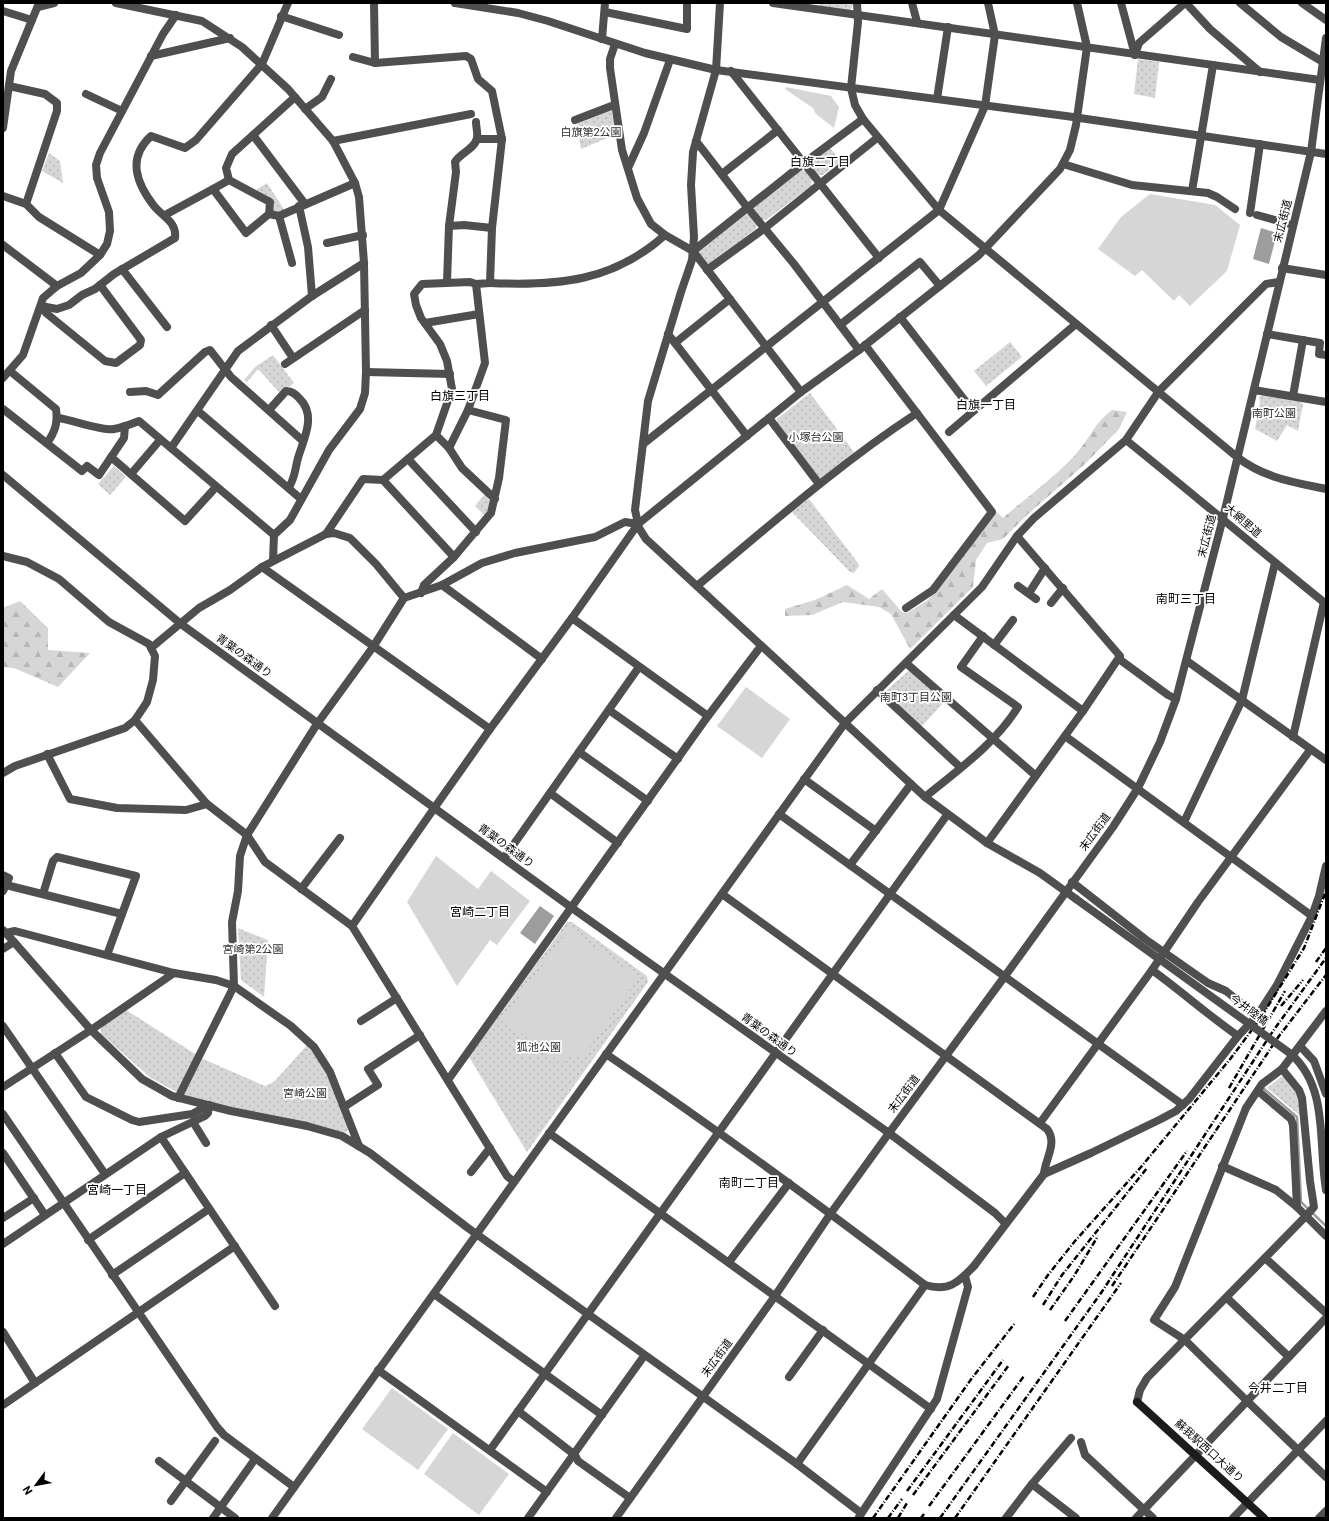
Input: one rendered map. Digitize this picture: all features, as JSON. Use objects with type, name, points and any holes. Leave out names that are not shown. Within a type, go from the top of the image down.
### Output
[{"type":"main road","name":"蘇我駅西口大通り","points":[[1137,1402],[1196,1454],[1264,1518]]},
{"type":"street","points":[[3,128],[5,100],[11,71],[38,5],[54,3]]},
{"type":"street","points":[[116,3],[202,20],[230,38],[262,64],[295,97],[333,142],[355,183],[359,197],[364,263],[366,372],[364,393],[360,409],[329,450],[290,520],[274,535],[274,560]]},
{"type":"street","points":[[40,306],[57,309],[69,305],[122,269],[175,238],[176,231],[165,215],[155,207],[136,176],[136,158],[142,144],[151,136],[185,148],[196,140],[262,64],[281,16],[288,3]]},
{"type":"street","points":[[374,3],[375,63]]},
{"type":"street","points":[[455,3],[479,5],[548,21],[614,44],[670,60],[716,70],[1077,118],[1326,154]]},
{"type":"street","points":[[602,39],[605,3]]},
{"type":"street","points":[[605,12],[687,30],[687,3]]},
{"type":"street","points":[[638,524],[635,510],[650,391],[690,268],[693,251],[692,168],[696,141],[716,70],[720,3]]},
{"type":"street","points":[[773,3],[917,22],[995,35],[1320,80]]},
{"type":"street","points":[[856,3],[858,15],[851,88],[855,105],[877,138],[939,210],[1247,465],[1274,478],[1326,489]]},
{"type":"street","points":[[912,3],[917,22]]},
{"type":"street","points":[[643,444],[939,210],[985,106],[995,35],[988,3]]},
{"type":"street","points":[[352,926],[490,729],[572,618],[638,524],[746,436],[986,250],[1063,164],[1070,150],[1077,118],[1087,47],[1077,3]]},
{"type":"street","points":[[1121,3],[1135,55]]},
{"type":"street","points":[[1135,55],[1139,43],[1186,3],[1210,29],[1260,72]]},
{"type":"street","points":[[1240,3],[1281,37],[1323,62]]},
{"type":"street","points":[[1302,3],[1326,20]]},
{"type":"street","points":[[3,11],[32,20]]},
{"type":"street","points":[[3,378],[23,356],[43,298],[57,286],[81,273],[100,255],[107,244],[110,231],[109,212],[97,178],[96,165],[100,153],[162,34],[176,15]]},
{"type":"street","points":[[281,16],[339,35]]},
{"type":"street","points":[[937,99],[948,27]]},
{"type":"street","points":[[151,56],[230,38]]},
{"type":"street","name":"末広街道","points":[[616,1518],[775,1296],[831,1213],[1006,976],[1072,882],[1113,827],[1138,788],[1160,742],[1176,699],[1223,518],[1311,152],[1326,38]]},
{"type":"street","points":[[614,44],[610,59],[614,105],[622,150],[637,198],[651,224],[665,235],[693,251],[802,392]]},
{"type":"street","points":[[353,57],[375,63],[466,56],[471,59],[478,79],[492,90],[502,139],[492,228],[490,283]]},
{"type":"street","points":[[628,168],[644,133],[670,60]]},
{"type":"street","points":[[1192,192],[1213,65]]},
{"type":"street","points":[[730,71],[879,258]]},
{"type":"street","points":[[305,109],[322,96],[331,79]]},
{"type":"street","points":[[9,86],[45,94],[57,103],[57,111],[26,204]]},
{"type":"street","points":[[86,94],[122,111]]},
{"type":"street","points":[[213,190],[246,233],[269,214],[270,202],[229,180],[226,168],[232,154],[295,97]]},
{"type":"street","points":[[575,120],[614,105]]},
{"type":"street","points":[[333,142],[470,114]]},
{"type":"street","points":[[693,251],[747,207],[863,119]]},
{"type":"street","points":[[447,282],[450,226],[456,172],[455,162],[458,156],[469,150],[477,139],[476,122]]},
{"type":"street","points":[[722,174],[778,130]]},
{"type":"street","points":[[253,135],[302,205],[308,248],[312,296]]},
{"type":"street","points":[[707,270],[765,228],[877,138]]},
{"type":"street","points":[[477,139],[502,139]]},
{"type":"street","points":[[696,141],[840,325],[862,347],[916,413],[992,512],[933,590],[906,608]]},
{"type":"street","points":[[1260,144],[1254,214],[1293,224]]},
{"type":"street","points":[[1063,164],[1132,185],[1208,193],[1217,196],[1235,209]]},
{"type":"street","points":[[165,215],[229,180]]},
{"type":"street","points":[[269,214],[279,216],[355,183]]},
{"type":"street","points":[[3,196],[26,204],[40,217],[100,255]]},
{"type":"street","points":[[279,216],[292,263]]},
{"type":"street","points":[[450,226],[464,225],[492,228]]},
{"type":"street","points":[[327,243],[363,235]]},
{"type":"street","points":[[326,534],[363,479],[383,480],[436,435],[452,389],[448,361],[440,344],[425,324],[416,305],[414,294],[422,284],[447,282],[470,282],[476,284],[564,283],[579,280],[598,274],[635,258],[665,235]]},
{"type":"street","points":[[3,245],[57,286]]},
{"type":"street","points":[[840,325],[920,262],[940,286]]},
{"type":"street","points":[[171,448],[198,411],[224,368],[238,351],[312,296],[364,263]]},
{"type":"street","points":[[1282,268],[1326,275]]},
{"type":"street","points":[[122,269],[167,327]]},
{"type":"street","points":[[272,1518],[845,723],[982,587],[1017,536],[1034,518],[1126,440],[1159,391],[1266,284],[1279,282]]},
{"type":"street","points":[[40,306],[46,313],[105,361],[116,363],[140,345],[141,340],[100,284]]},
{"type":"street","points":[[449,448],[468,410],[485,363],[476,284]]},
{"type":"street","points":[[675,343],[730,299]]},
{"type":"street","points":[[285,364],[365,310]]},
{"type":"street","points":[[425,324],[479,314]]},
{"type":"street","points":[[900,317],[974,411]]},
{"type":"street","points":[[949,432],[1076,324]]},
{"type":"street","points":[[271,325],[293,358]]},
{"type":"street","points":[[668,334],[746,436]]},
{"type":"street","points":[[1267,334],[1320,342],[1318,354],[1326,355]]},
{"type":"street","points":[[1293,396],[1303,340]]},
{"type":"street","points":[[130,392],[146,391],[158,395],[205,352],[210,350],[231,377],[303,441]]},
{"type":"street","points":[[10,371],[56,409],[58,418],[55,431],[47,444]]},
{"type":"street","points":[[366,372],[450,374]]},
{"type":"street","points":[[1254,390],[1326,402]]},
{"type":"street","points":[[269,410],[286,391],[291,391],[303,402],[309,412],[308,425],[294,480],[289,487]]},
{"type":"street","points":[[3,409],[82,471],[87,466],[99,475],[124,438],[125,426]]},
{"type":"street","points":[[421,593],[424,585],[454,557],[491,513],[495,498],[506,420],[468,410]]},
{"type":"street","points":[[198,411],[301,498]]},
{"type":"street","points":[[697,586],[819,484],[879,438],[916,413]]},
{"type":"street","points":[[58,418],[106,429],[115,429],[139,422],[274,535]]},
{"type":"street","points":[[769,418],[819,484]]},
{"type":"street","points":[[436,435],[449,448],[462,468],[495,498]]},
{"type":"street","points":[[131,474],[160,440]]},
{"type":"street","name":"大網里道","points":[[1126,440],[1325,603]]},
{"type":"street","points":[[111,457],[185,521],[216,487]]},
{"type":"street","points":[[408,459],[476,532]]},
{"type":"street","name":"青葉の森通り","points":[[3,475],[181,624],[317,724],[435,807],[572,908],[889,1133],[995,1213],[1005,1223]]},
{"type":"street","points":[[383,480],[454,557]]},
{"type":"street","points":[[178,1098],[234,986],[232,922],[238,892],[240,856],[247,835],[317,724],[373,647],[404,598],[442,585],[482,563],[515,553],[595,537],[624,522],[638,524]]},
{"type":"street","name":"今井陸橋","points":[[638,524],[646,539],[925,797],[947,815],[986,843],[1040,873],[1291,1054],[1303,1066],[1312,1080],[1320,1104],[1326,1190]]},
{"type":"street","points":[[151,648],[198,608],[230,590],[274,560],[326,534],[334,533],[350,538],[376,564],[404,598]]},
{"type":"street","points":[[986,843],[1083,711],[1120,656],[1017,536]]},
{"type":"street","points":[[3,556],[28,562],[59,579],[109,622],[149,644],[155,656],[153,680],[147,702],[135,720],[125,728],[47,754],[15,766],[3,773]]},
{"type":"street","points":[[1184,822],[1242,700],[1275,563]]},
{"type":"street","points":[[262,567],[490,729]]},
{"type":"street","points":[[1029,593],[1045,568]]},
{"type":"street","points":[[442,585],[542,659]]},
{"type":"street","points":[[1018,586],[1036,599]]},
{"type":"street","points":[[1051,603],[1063,588]]},
{"type":"street","points":[[1293,737],[1325,603]]},
{"type":"street","points":[[954,615],[1083,711]]},
{"type":"street","points":[[572,618],[708,716]]},
{"type":"street","points":[[994,645],[1013,620]]},
{"type":"street","points":[[925,797],[994,739],[1008,724],[1018,708],[961,667],[983,636]]},
{"type":"street","points":[[448,1080],[708,716],[761,646]]},
{"type":"street","points":[[1119,659],[1176,699]]},
{"type":"street","points":[[1187,661],[1326,760]]},
{"type":"street","points":[[906,663],[1035,775]]},
{"type":"street","points":[[504,858],[639,667]]},
{"type":"street","points":[[877,690],[960,767]]},
{"type":"street","points":[[609,710],[678,759]]},
{"type":"street","points":[[135,720],[207,804],[247,835],[266,862],[352,926],[507,1176],[514,1182]]},
{"type":"street","points":[[1065,736],[1312,916]]},
{"type":"street","points":[[1040,1123],[1099,1044],[1152,970],[1163,952],[1310,750]]},
{"type":"street","points":[[579,752],[648,801]]},
{"type":"street","points":[[47,754],[70,799],[117,808],[186,810],[207,804]]},
{"type":"street","points":[[804,779],[876,831]]},
{"type":"street","points":[[850,865],[911,784]]},
{"type":"street","points":[[550,793],[618,843]]},
{"type":"street","points":[[779,814],[1006,976],[1183,1105]]},
{"type":"street","points":[[490,1450],[947,815]]},
{"type":"street","points":[[301,889],[340,838]]},
{"type":"street","points":[[43,894],[53,861],[57,857],[136,876],[107,955]]},
{"type":"street","points":[[606,1054],[719,1132],[831,1213],[925,1285],[936,1288],[946,1288],[965,1276],[974,1266],[1005,1223],[1044,1174],[1091,1154],[1161,1119],[1183,1105],[1238,1036],[1257,1016],[1277,985],[1312,916],[1319,896],[1326,866]]},
{"type":"street","points":[[3,875],[9,878],[4,888],[43,894],[122,914]]},
{"type":"street","points":[[1072,882],[1163,952],[1208,983],[1223,990],[1257,1016]]},
{"type":"street","points":[[722,894],[1047,1129],[1052,1137],[1052,1147],[1045,1162],[1044,1174]]},
{"type":"street","points":[[4,932],[15,931],[174,973],[216,980],[234,986],[291,1026],[314,1047],[330,1072],[359,1146]]},
{"type":"street","points":[[4,932],[91,1030],[142,1079],[157,1089],[178,1098],[307,1126],[342,1136],[359,1146],[587,1315],[797,1464],[860,1516],[937,1399],[968,1287],[965,1276]]},
{"type":"street","points":[[3,949],[14,942]]},
{"type":"street","points":[[1152,970],[1195,1001],[1206,1013],[1238,1036]]},
{"type":"street","points":[[3,1087],[91,1030],[174,973]]},
{"type":"street","points":[[361,1021],[397,998]]},
{"type":"street","points":[[1326,1011],[1282,1069],[1262,1084],[1244,1112],[1174,1286],[1154,1320],[1185,1340],[1326,1477]]},
{"type":"street","points":[[3,1026],[105,1174]]},
{"type":"street","points":[[344,1107],[378,1085],[368,1069],[420,1035]]},
{"type":"street","points":[[1300,1046],[1314,1061],[1326,1092]]},
{"type":"street","points":[[55,1053],[86,1097],[132,1120],[139,1122],[192,1114],[209,1105]]},
{"type":"street","points":[[1137,1402],[1140,1390],[1147,1378],[1227,1298],[1314,1207],[1302,1098],[1299,1090],[1282,1069]]},
{"type":"street","points":[[1258,1091],[1291,1119],[1293,1125],[1297,1207]]},
{"type":"street","points":[[3,1244],[161,1137],[205,1116],[208,1113],[209,1105]]},
{"type":"street","points":[[3,1114],[217,1427],[224,1435],[294,1488]]},
{"type":"street","points":[[193,1122],[206,1143]]},
{"type":"street","points":[[549,1133],[931,1409]]},
{"type":"street","points":[[161,1137],[275,1306]]},
{"type":"street","points":[[471,1172],[490,1148]]},
{"type":"street","points":[[3,1153],[45,1215]]},
{"type":"street","points":[[1222,1166],[1276,1190],[1297,1207],[1326,1236]]},
{"type":"street","points":[[88,1240],[185,1173]]},
{"type":"street","points":[[729,1262],[789,1183]]},
{"type":"street","points":[[3,1218],[34,1198]]},
{"type":"street","points":[[112,1275],[209,1209]]},
{"type":"street","points":[[4,1403],[235,1246]]},
{"type":"street","points":[[1265,1258],[1326,1313]]},
{"type":"street","points":[[797,1464],[925,1285]]},
{"type":"street","points":[[434,1294],[602,1415]]},
{"type":"street","points":[[1227,1298],[1289,1357]]},
{"type":"street","points":[[1136,1518],[1326,1318]]},
{"type":"street","points":[[789,1377],[823,1330]]},
{"type":"street","points":[[3,1332],[35,1383]]},
{"type":"street","points":[[528,1518],[575,1455],[644,1356]]},
{"type":"street","points":[[378,1370],[547,1492]]},
{"type":"street","points":[[518,1411],[575,1455],[578,1461],[630,1498]]},
{"type":"street","points":[[1233,1518],[1326,1421]]},
{"type":"street","points":[[1006,1518],[1032,1484],[1071,1438]]},
{"type":"street","points":[[170,1501],[215,1441]]},
{"type":"street","points":[[1081,1442],[1085,1455],[1153,1518]]},
{"type":"street","points":[[213,1518],[255,1459]]},
{"type":"street","points":[[159,1461],[235,1518]]},
{"type":"street","points":[[1032,1484],[1076,1518]]},
{"type":"street","points":[[1319,1518],[1326,1511]]},
{"type":"green space","points":[[820,3],[853,3],[853,5],[850,11],[820,7]]},
{"type":"green space","points":[[1138,59],[1159,62],[1155,98],[1134,94]]},
{"type":"green space","points":[[786,87],[831,96],[839,107],[834,128],[816,114],[813,108],[785,89]]},
{"type":"green space","name":"白旗第2公園","points":[[613,110],[617,134],[581,149],[577,124]]},
{"type":"green space","points":[[829,147],[841,161],[823,175],[817,175],[811,167],[811,161]]},
{"type":"green space","points":[[49,153],[60,161],[63,183],[42,171]]},
{"type":"green space","points":[[800,170],[806,171],[812,178],[811,186],[766,220],[760,220],[753,212],[754,206]]},
{"type":"green space","points":[[267,183],[285,211],[278,215],[273,213],[272,202],[253,192]]},
{"type":"green space","points":[[1150,194],[1215,205],[1240,225],[1227,271],[1190,306],[1179,295],[1174,301],[1142,270],[1135,276],[1098,249],[1121,217]]},
{"type":"green space","points":[[744,214],[750,215],[757,223],[756,229],[708,265],[699,254],[699,249]]},
{"type":"green space","points":[[1010,342],[1022,357],[986,386],[974,371]]},
{"type":"green space","points":[[273,355],[294,383],[280,393],[258,369],[247,382],[244,380],[255,367]]},
{"type":"green space","name":"小塚台公園","points":[[810,393],[854,452],[820,479],[777,423],[777,419]]},
{"type":"green space","name":"南町公園","points":[[1263,395],[1301,402],[1303,404],[1298,431],[1287,425],[1277,441],[1255,429],[1260,402],[1259,397]]},
{"type":"green space","points":[[1112,410],[1127,412],[1119,429],[1085,464],[1027,515],[1003,539],[987,543],[976,560],[973,587],[910,649],[891,614],[879,607],[843,602],[812,615],[785,616],[785,609],[815,600],[847,585],[869,599],[882,589],[902,612],[907,613],[928,600],[997,512],[1003,518],[1058,472],[1080,449],[1101,420]]},
{"type":"green space","points":[[114,466],[126,477],[110,495],[98,484]]},
{"type":"green space","points":[[485,494],[491,503],[485,516],[475,506]]},
{"type":"green space","points":[[809,499],[858,563],[859,566],[854,573],[850,572],[792,512]]},
{"type":"green space","points":[[20,601],[48,628],[48,650],[90,653],[58,687],[14,668],[3,667],[3,608]]},
{"type":"green space","name":"南町3丁目公園","points":[[912,669],[946,700],[921,727],[886,694],[886,691]]},
{"type":"green space","points":[[746,687],[790,719],[762,758],[717,726]]},
{"type":"green space","points":[[436,856],[478,889],[491,871],[530,901],[497,945],[490,940],[457,986],[407,902]]},
{"type":"green space","name":"狐池公園","points":[[567,922],[572,922],[647,976],[648,982],[527,1152],[469,1057]]},
{"type":"green space","name":"宮崎第2公園","points":[[238,928],[268,940],[264,997],[241,980]]},
{"type":"green space","points":[[569,929],[638,978],[581,1059],[572,1053],[563,1065],[503,1020]]},
{"type":"green space","name":"宮崎公園","points":[[126,1010],[203,1059],[265,1086],[274,1082],[307,1045],[329,1075],[349,1129],[344,1133],[186,1097],[151,1078],[101,1034],[101,1027]]},
{"type":"green space","points":[[1281,1077],[1287,1077],[1300,1096],[1303,1118],[1267,1088]]},
{"type":"green space","points":[[392,1388],[448,1429],[418,1470],[362,1429]]},
{"type":"green space","points":[[453,1433],[509,1474],[479,1515],[424,1474]]},
{"type":"shaded area","points":[[1261,228],[1277,233],[1269,264],[1253,259]]},
{"type":"shaded area","points":[[540,906],[554,916],[535,944],[520,933]]},
{"type":"waterway","points":[[1263,1088],[1297,1117],[1301,1202],[1326,1226]]},
{"type":"railway","points":[[1033,1297],[1075,1241],[1141,1167],[1231,1058],[1260,1019],[1304,948],[1326,891]]},
{"type":"railway","points":[[1316,962],[1326,948]]},
{"type":"railway","points":[[940,1518],[1101,1293],[1273,1031],[1326,958]]},
{"type":"railway","points":[[1112,1286],[1279,1036],[1326,975]]},
{"type":"railway","points":[[1281,1006],[1303,980]]},
{"type":"railway","points":[[1229,1088],[1285,991]]},
{"type":"railway","points":[[1065,1321],[1187,1151]]},
{"type":"railway","points":[[1043,1305],[1062,1275],[1147,1168]]},
{"type":"railway","points":[[1050,1310],[1074,1276],[1098,1236]]},
{"type":"railway","points":[[955,1518],[1121,1283]]},
{"type":"railway","points":[[873,1518],[972,1378],[1015,1323]]},
{"type":"railway","points":[[907,1491],[1003,1360]]},
{"type":"railway","points":[[913,1495],[1009,1365]]},
{"type":"railway","points":[[929,1506],[1024,1376]]},
{"type":"railway","points":[[888,1518],[902,1499]]},
{"type":"railway","points":[[898,1518],[907,1503]]},
{"type":"railway","points":[[921,1518],[924,1514]]},
{"type":"district","name":"白旗二丁目","points":[[820,162]]},
{"type":"district","name":"白旗三丁目","points":[[460,396]]},
{"type":"district","name":"白旗一丁目","points":[[986,405]]},
{"type":"district","name":"南町三丁目","points":[[1186,599]]},
{"type":"district","name":"宮崎二丁目","points":[[480,912]]},
{"type":"district","name":"南町二丁目","points":[[749,1183]]},
{"type":"district","name":"宮崎一丁目","points":[[117,1190]]},
{"type":"district","name":"今井二丁目","points":[[1278,1388]]}]
